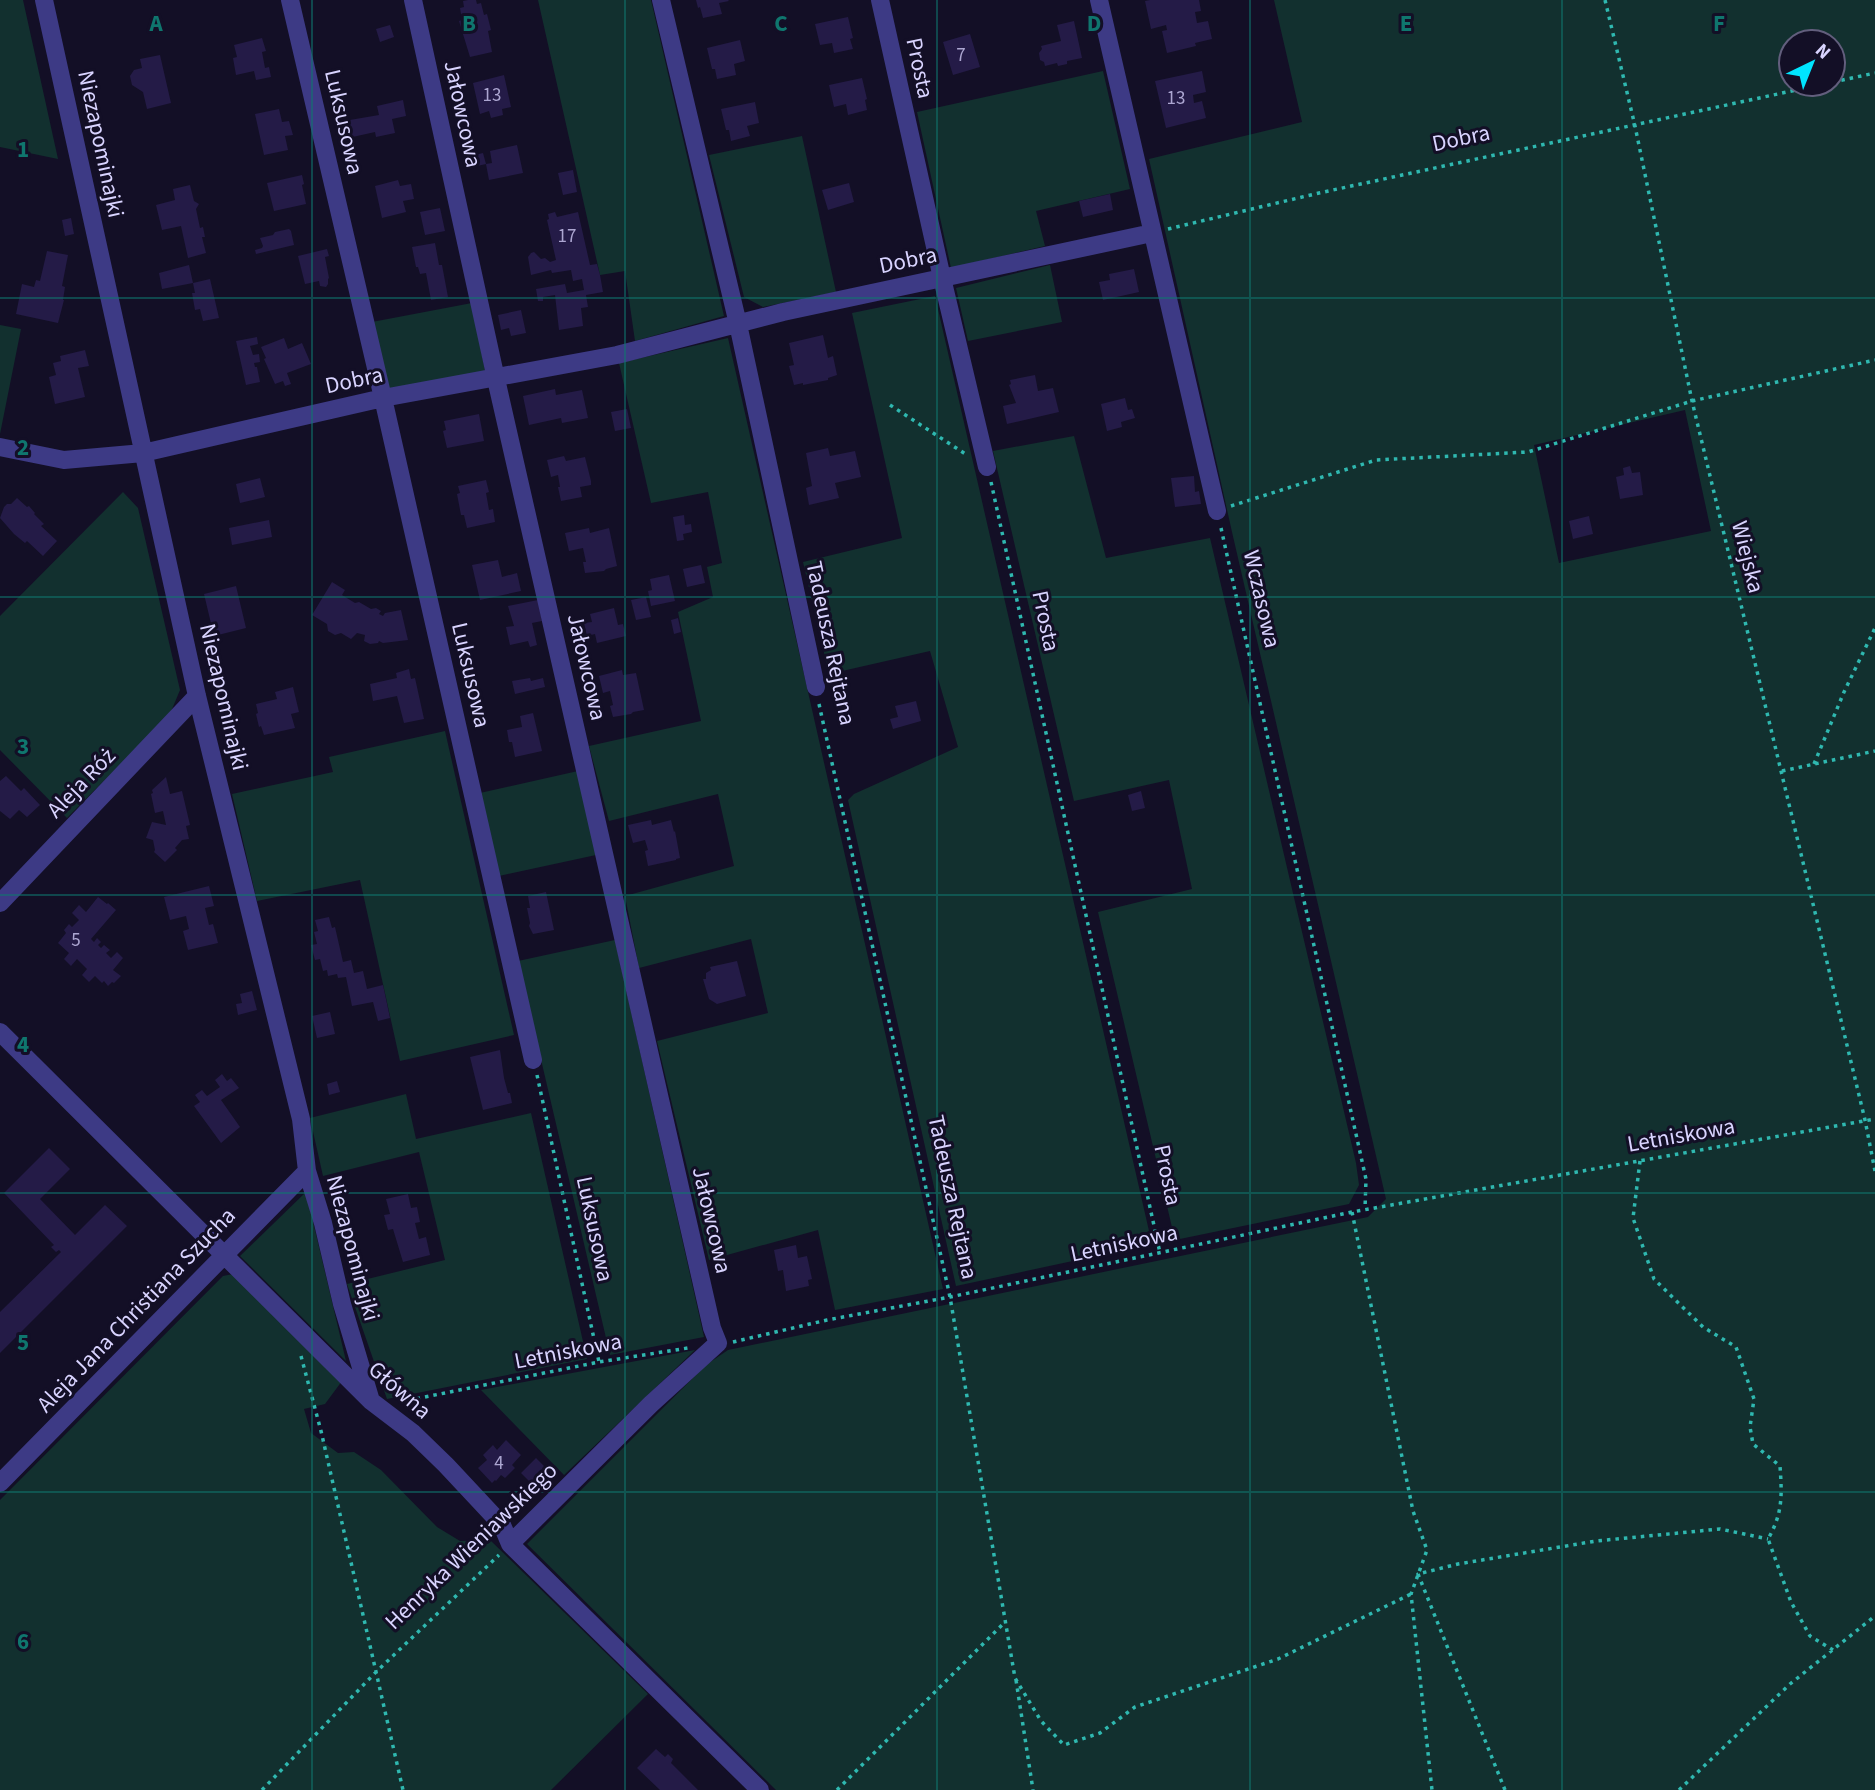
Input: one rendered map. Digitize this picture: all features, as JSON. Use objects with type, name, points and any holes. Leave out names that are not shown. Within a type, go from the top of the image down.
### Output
[{"type":"street","name":"Niezapominajki","points":[[44,0],[197,696],[301,1119],[307,1171],[323,1223],[342,1304],[377,1406]]},
{"type":"street","name":"Luksusowa","points":[[290,0],[533,1060]]},
{"type":"street","name":"Jałowcowa","points":[[413,0],[496,379],[712,1328],[718,1343]]},
{"type":"street","name":"Tadeusza Rejtana","points":[[661,0],[738,324],[816,687]]},
{"type":"street","name":"Prosta","points":[[880,0],[987,467]]},
{"type":"street","points":[[1098,0],[1217,510]]},
{"type":"street","name":"Dobra","points":[[0,447],[64,460],[143,453],[383,398],[617,355],[783,312],[1152,233]]},
{"type":"street","name":"Aleja Róż","points":[[0,903],[197,696]]},
{"type":"street","name":"Główna","points":[[0,1032],[377,1406],[413,1433],[502,1525],[510,1544],[760,1790]]},
{"type":"street","name":"Aleja Jana Christiana Szucha","points":[[0,1483],[307,1171]]},
{"type":"street","name":"Henryka Wieniawskiego","points":[[510,1544],[651,1404],[718,1343]]},
{"type":"path","name":"Wiejska","points":[[1605,0],[1635,126],[1692,401],[1875,1171]]},
{"type":"path","points":[[1847,79],[1875,72]]},
{"type":"path","name":"Dobra","points":[[1152,233],[1319,193],[1777,94]]},
{"type":"path","points":[[1217,510],[1376,460],[1528,452],[1692,401],[1875,360]]},
{"type":"path","points":[[891,405],[987,467]]},
{"type":"path","name":"Prosta","points":[[987,467],[1160,1253]]},
{"type":"path","name":"Wczasowa","points":[[1217,510],[1366,1179],[1365,1209]]},
{"type":"path","points":[[1814,764],[1843,692],[1875,628]]},
{"type":"path","name":"Tadeusza Rejtana","points":[[816,687],[950,1297],[1033,1790]]},
{"type":"path","points":[[1782,771],[1875,751]]},
{"type":"path","name":"Luksusowa","points":[[533,1060],[599,1362]]},
{"type":"path","name":"Letniskowa","points":[[377,1406],[599,1362],[734,1342],[827,1320],[950,1297],[1365,1209],[1875,1119]]},
{"type":"path","points":[[1640,1161],[1633,1218],[1654,1279],[1703,1327],[1736,1347],[1754,1399],[1750,1427],[1752,1444],[1780,1466],[1782,1493],[1777,1523],[1768,1539],[1791,1602],[1810,1636],[1833,1650]]},
{"type":"path","points":[[1352,1212],[1413,1511],[1427,1550],[1411,1594],[1432,1790]]},
{"type":"path","points":[[293,1324],[321,1431],[403,1790]]},
{"type":"path","points":[[1418,1574],[1458,1564],[1596,1541],[1720,1529],[1768,1539]]},
{"type":"path","name":"Henryka Wieniawskiego","points":[[262,1790],[376,1672],[510,1544]]},
{"type":"path","points":[[1418,1574],[1505,1790]]},
{"type":"path","points":[[1015,1678],[1041,1721],[1064,1745],[1100,1733],[1135,1707],[1278,1659],[1411,1594]]},
{"type":"path","points":[[1679,1790],[1790,1684],[1875,1616]]},
{"type":"path","points":[[837,1790],[1005,1622]]},
{"type":"green space","points":[[0,0],[23,0],[58,159],[0,147]]},
{"type":"green space","points":[[538,0],[651,0],[724,316],[635,341],[625,271],[600,275]]},
{"type":"green space","points":[[1274,0],[1875,0],[1875,1790],[776,1790],[527,1544],[706,1365],[728,1350],[1368,1217],[1386,1199],[1149,159],[1302,122]],"holes":[[[1685,410],[1711,531],[1559,563],[1534,445]]]},
{"type":"green space","points":[[1103,71],[1130,189],[1036,211],[1045,246],[951,268],[917,112]]},
{"type":"green space","points":[[802,136],[836,292],[763,307],[744,297],[709,155]]},
{"type":"green space","points":[[1050,265],[1062,322],[968,341],[956,288]]},
{"type":"green space","points":[[935,296],[1152,1244],[956,1286],[848,800],[854,794],[958,747],[930,651],[829,674],[803,562],[902,538],[852,313]]},
{"type":"green space","points":[[472,303],[485,371],[388,390],[372,322]]},
{"type":"green space","points":[[0,325],[21,329],[0,434]]},
{"type":"green space","points":[[728,338],[943,1289],[835,1310],[818,1230],[709,1260],[657,1041],[768,1013],[751,939],[639,968],[625,896],[734,866],[718,794],[609,821],[589,746],[701,721],[678,612],[713,597],[707,567],[722,563],[708,492],[651,503],[619,363]]},
{"type":"green space","points":[[1074,436],[1106,558],[1210,538],[1356,1163],[1359,1185],[1349,1204],[1175,1240],[1098,912],[1192,889],[1169,780],[1074,801],[993,451]]},
{"type":"green space","points":[[123,492],[138,508],[180,690],[170,714],[67,818],[0,750],[0,616]]},
{"type":"green space","points":[[445,731],[514,1035],[400,1061],[360,880],[257,901],[232,794],[333,772],[329,757]]},
{"type":"green space","points":[[578,771],[596,855],[499,876],[480,793]]},
{"type":"green space","points":[[615,940],[704,1337],[610,1355],[518,961]]},
{"type":"green space","points":[[406,1094],[416,1139],[531,1113],[587,1359],[387,1399],[347,1284],[445,1260],[419,1152],[323,1176],[310,1118]]},
{"type":"green space","points":[[306,1192],[346,1361],[240,1256]]},
{"type":"green space","points":[[233,1274],[342,1381],[325,1404],[304,1409],[311,1433],[338,1453],[354,1452],[381,1470],[437,1527],[460,1541],[490,1540],[648,1694],[551,1790],[0,1790],[0,1500],[223,1276]]},
{"type":"green space","points":[[695,1350],[564,1475],[481,1390]]},
{"type":"building","points":[[696,0],[729,1],[719,3],[722,14],[703,18]]},
{"type":"building","points":[[1199,0],[1201,11],[1195,12],[1197,23],[1208,21],[1212,39],[1167,53],[1162,31],[1167,30],[1166,25],[1151,29],[1145,1]]},
{"type":"building","points":[[463,1],[481,3],[484,15],[487,14],[492,52],[470,57],[459,21],[462,20],[460,8],[464,7]]},
{"type":"building","points":[[848,17],[853,49],[834,53],[832,43],[820,45],[815,24]]},
{"type":"building","points":[[1074,21],[1082,58],[1058,66],[1057,63],[1045,66],[1040,60],[1041,46],[1061,41],[1057,25]]},
{"type":"building","points":[[390,25],[394,37],[380,42],[376,29]]},
{"type":"building","points":[[970,34],[980,67],[953,75],[943,42]]},
{"type":"building","points":[[262,38],[266,51],[262,52],[265,68],[269,67],[271,77],[256,80],[254,71],[236,75],[233,58],[237,57],[234,45]]},
{"type":"building","points":[[740,40],[745,61],[734,64],[736,75],[717,79],[707,48]]},
{"type":"building","points":[[160,55],[171,103],[147,109],[143,92],[132,85],[130,76],[134,70],[142,68],[140,59]]},
{"type":"building","points":[[1202,71],[1206,92],[1193,95],[1194,103],[1202,101],[1206,118],[1166,128],[1155,81]]},
{"type":"building","points":[[504,75],[511,107],[502,109],[503,115],[491,118],[489,111],[480,114],[473,83]]},
{"type":"building","points":[[862,78],[867,110],[848,115],[846,104],[834,107],[829,85]]},
{"type":"building","points":[[403,100],[406,116],[392,119],[395,133],[376,137],[375,132],[348,138],[344,121],[379,115],[377,106]]},
{"type":"building","points":[[755,102],[759,123],[747,126],[750,136],[731,141],[721,109]]},
{"type":"building","points":[[279,109],[282,122],[289,121],[293,135],[285,136],[288,150],[264,155],[255,114]]},
{"type":"building","points":[[517,145],[523,173],[489,180],[486,164],[492,163],[490,151]]},
{"type":"building","points":[[483,153],[486,164],[468,168],[466,157]]},
{"type":"building","points":[[573,170],[577,192],[563,195],[558,173]]},
{"type":"building","points":[[302,175],[306,204],[274,211],[267,183]]},
{"type":"building","points":[[398,180],[400,186],[411,184],[414,199],[403,201],[406,212],[382,218],[375,186]]},
{"type":"building","points":[[849,183],[854,202],[828,210],[822,190]]},
{"type":"building","points":[[190,185],[194,201],[199,204],[196,209],[200,228],[203,227],[205,237],[202,237],[206,253],[188,258],[181,226],[162,230],[156,205],[175,200],[173,189]]},
{"type":"building","points":[[1110,194],[1113,210],[1083,217],[1079,201]]},
{"type":"building","points":[[440,208],[445,231],[425,235],[420,212]]},
{"type":"building","points":[[555,212],[557,217],[578,212],[590,265],[597,264],[603,292],[586,295],[588,307],[581,308],[583,326],[559,330],[555,295],[543,297],[543,301],[538,301],[536,289],[565,284],[567,293],[584,290],[582,279],[573,281],[571,270],[552,273],[551,270],[531,275],[528,257],[534,252],[541,259],[545,258],[550,262],[556,260],[547,220],[548,214]]},
{"type":"building","points":[[71,218],[74,234],[65,236],[62,220]]},
{"type":"building","points":[[289,229],[294,245],[256,254],[255,250],[263,246],[260,238]]},
{"type":"building","points":[[435,243],[448,297],[431,300],[426,273],[420,274],[416,267],[412,247]]},
{"type":"building","points":[[327,249],[329,256],[325,257],[328,284],[326,287],[320,286],[319,281],[305,284],[298,256]]},
{"type":"building","points":[[47,251],[68,255],[62,286],[65,287],[64,300],[58,323],[16,314],[22,284],[34,287],[36,280],[40,281]]},
{"type":"building","points":[[189,265],[193,283],[162,289],[159,273]]},
{"type":"building","points":[[1134,269],[1139,292],[1103,300],[1099,282],[1110,280],[1109,274]]},
{"type":"building","points":[[210,279],[219,318],[203,321],[200,309],[195,310],[193,283]]},
{"type":"building","points":[[521,310],[526,333],[511,336],[509,328],[501,330],[498,315]]},
{"type":"building","points":[[823,335],[828,358],[833,356],[837,375],[828,380],[794,385],[789,366],[794,365],[789,343]]},
{"type":"building","points":[[257,337],[258,344],[250,346],[253,355],[259,354],[260,362],[254,363],[260,382],[246,385],[236,341]]},
{"type":"building","points":[[284,338],[288,349],[302,343],[311,364],[287,373],[291,384],[285,386],[283,381],[275,384],[261,347]]},
{"type":"building","points":[[85,350],[89,366],[78,368],[85,397],[55,404],[49,377],[56,375],[53,363],[61,361],[60,356]]},
{"type":"building","points":[[1035,375],[1038,391],[1053,388],[1059,412],[1007,424],[1003,406],[1016,403],[1009,385],[1010,380]]},
{"type":"building","points":[[555,389],[556,395],[582,390],[588,418],[562,423],[561,418],[529,425],[523,396]]},
{"type":"building","points":[[1125,398],[1128,410],[1132,409],[1135,418],[1121,422],[1122,427],[1107,431],[1101,404]]},
{"type":"building","points":[[627,409],[631,428],[615,431],[611,412]]},
{"type":"building","points":[[479,414],[484,441],[447,448],[444,421]]},
{"type":"building","points":[[828,448],[830,456],[855,451],[861,477],[835,483],[839,498],[809,505],[806,488],[812,486],[806,453]]},
{"type":"building","points":[[564,456],[566,461],[585,457],[591,485],[580,487],[582,497],[561,501],[558,475],[551,477],[547,460]]},
{"type":"building","points":[[1630,466],[1632,473],[1640,472],[1643,495],[1620,499],[1616,477],[1624,475],[1623,468]]},
{"type":"building","points":[[1194,476],[1195,492],[1199,491],[1201,504],[1175,507],[1171,478]]},
{"type":"building","points":[[260,478],[265,497],[240,503],[236,484]]},
{"type":"building","points":[[486,480],[489,510],[493,509],[495,522],[467,528],[464,515],[461,515],[458,486]]},
{"type":"building","points":[[17,498],[29,506],[44,524],[41,526],[57,541],[43,556],[27,541],[25,543],[14,534],[0,518],[4,507]]},
{"type":"building","points":[[684,515],[685,525],[691,524],[692,532],[683,534],[684,540],[677,541],[673,517]]},
{"type":"building","points":[[1589,516],[1593,534],[1573,539],[1569,521]]},
{"type":"building","points":[[269,520],[272,537],[232,545],[229,528]]},
{"type":"building","points":[[589,528],[590,533],[609,528],[617,566],[604,571],[585,573],[583,548],[569,551],[565,533]]},
{"type":"building","points":[[498,560],[502,577],[517,573],[521,591],[480,600],[472,565]]},
{"type":"building","points":[[701,565],[705,583],[687,587],[683,569]]},
{"type":"building","points":[[669,575],[675,601],[651,606],[648,591],[652,590],[650,579]]},
{"type":"building","points":[[332,582],[345,590],[342,595],[355,603],[359,602],[371,609],[376,608],[383,616],[385,613],[401,610],[408,640],[370,644],[364,641],[365,635],[357,633],[351,639],[341,633],[335,635],[328,631],[327,624],[312,615]]},
{"type":"building","points":[[236,586],[246,628],[214,636],[204,594]]},
{"type":"building","points":[[646,597],[651,617],[636,620],[631,600]]},
{"type":"building","points":[[538,600],[542,621],[532,623],[537,645],[530,647],[528,641],[510,645],[506,627],[514,626],[508,606]]},
{"type":"building","points":[[614,608],[618,625],[623,624],[626,636],[597,643],[595,634],[587,636],[584,623],[592,622],[590,614]]},
{"type":"building","points":[[678,618],[681,632],[674,634],[671,620]]},
{"type":"building","points":[[409,669],[411,679],[415,678],[424,719],[404,723],[397,696],[373,701],[370,684],[397,678],[396,673]]},
{"type":"building","points":[[622,670],[623,675],[636,673],[644,710],[613,717],[610,691],[603,693],[599,676]]},
{"type":"building","points":[[530,678],[531,681],[543,678],[545,687],[515,694],[512,681]]},
{"type":"building","points":[[293,687],[299,712],[291,714],[295,728],[264,735],[261,726],[259,727],[256,704],[277,699],[275,692]]},
{"type":"building","points":[[916,701],[921,721],[893,729],[890,719],[898,717],[895,706]]},
{"type":"building","points":[[533,713],[542,751],[515,757],[507,730],[522,727],[520,716]]},
{"type":"building","points":[[6,776],[21,791],[24,788],[40,805],[27,817],[19,810],[10,819],[0,811],[0,781]]},
{"type":"building","points":[[166,777],[170,794],[182,791],[190,825],[186,826],[189,839],[182,840],[175,848],[177,850],[165,862],[154,852],[153,840],[146,838],[152,822],[166,825],[163,811],[155,813],[151,794]]},
{"type":"building","points":[[1141,791],[1145,808],[1132,811],[1128,795]]},
{"type":"building","points":[[651,820],[652,825],[671,820],[680,858],[648,866],[645,840],[633,843],[628,825]]},
{"type":"building","points":[[209,886],[214,906],[205,908],[209,925],[213,924],[218,943],[188,950],[183,931],[189,929],[186,916],[170,920],[164,897]]},
{"type":"building","points":[[546,892],[554,930],[533,934],[529,926],[528,896]]},
{"type":"building","points":[[98,897],[116,910],[91,939],[94,942],[97,938],[101,942],[98,945],[101,948],[104,945],[110,950],[106,953],[111,958],[117,952],[123,958],[113,970],[121,976],[108,986],[95,976],[89,982],[82,975],[87,969],[77,959],[71,966],[64,959],[69,953],[58,943],[69,924],[72,927],[79,920],[72,913],[79,905],[86,912]]},
{"type":"building","points":[[329,917],[332,928],[335,927],[343,962],[351,960],[354,973],[363,971],[367,989],[383,985],[390,1018],[378,1021],[373,1002],[352,1006],[346,977],[338,978],[337,974],[328,976],[327,970],[323,971],[320,959],[315,960],[311,945],[317,944],[315,920]]},
{"type":"building","points":[[737,961],[746,996],[717,1004],[709,999],[703,979],[706,979],[710,967]]},
{"type":"building","points":[[252,991],[257,1010],[238,1015],[236,1004],[242,1003],[240,994]]},
{"type":"building","points":[[330,1012],[335,1034],[317,1038],[312,1016]]},
{"type":"building","points":[[500,1050],[504,1078],[512,1103],[483,1110],[470,1057]]},
{"type":"building","points":[[222,1074],[227,1081],[231,1078],[239,1088],[221,1100],[240,1127],[221,1143],[194,1106],[200,1102],[195,1095],[202,1090],[207,1096],[220,1087],[215,1080]]},
{"type":"building","points":[[337,1081],[340,1092],[329,1095],[327,1084]]},
{"type":"building","points":[[49,1148],[70,1169],[40,1199],[75,1235],[105,1205],[127,1226],[0,1353],[0,1312],[61,1252],[56,1252],[51,1247],[54,1245],[4,1193]]},
{"type":"building","points":[[408,1194],[411,1208],[417,1207],[420,1222],[415,1223],[419,1239],[426,1237],[430,1255],[403,1262],[393,1229],[388,1230],[384,1215],[390,1214],[386,1199]]},
{"type":"building","points":[[796,1245],[798,1258],[807,1256],[812,1279],[808,1280],[809,1286],[786,1291],[783,1270],[778,1271],[774,1250]]},
{"type":"building","points":[[506,1440],[521,1455],[512,1465],[515,1468],[505,1478],[501,1475],[492,1483],[478,1468],[487,1460],[483,1455],[493,1445],[497,1450]]},
{"type":"building","points":[[536,1458],[549,1471],[534,1486],[521,1473]]},
{"type":"building","points":[[656,1749],[665,1757],[668,1754],[673,1759],[671,1763],[698,1790],[660,1790],[637,1768]]}]
